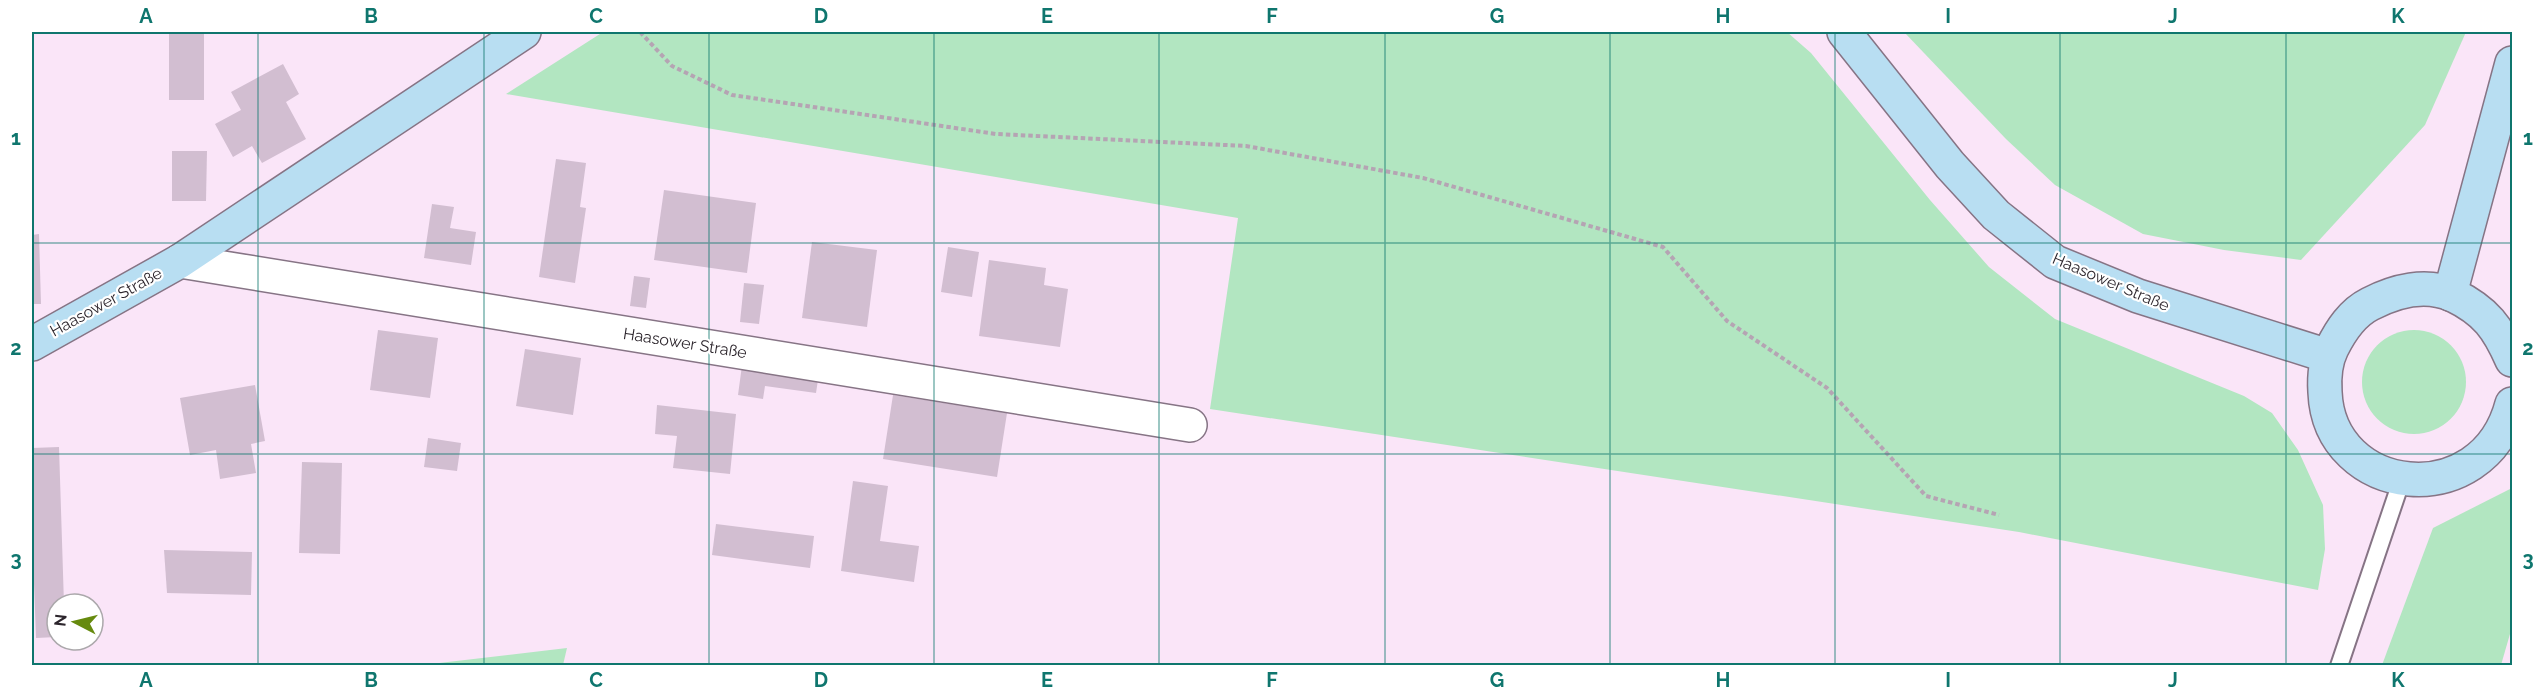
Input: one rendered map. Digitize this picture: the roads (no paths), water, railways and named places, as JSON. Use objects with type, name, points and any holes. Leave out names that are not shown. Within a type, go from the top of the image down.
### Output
[{"type":"main road","name":"Haasower Straße","points":[[32,344],[180,261],[524,32]]},
{"type":"main road","name":"Haasower Straße","points":[[1844,32],[1950,165],[1996,215],[2055,262],[2138,296],[2328,356]]},
{"type":"main road","points":[[2450,294],[2512,63]]},
{"type":"main road","points":[[2512,360],[2500,332],[2478,309],[2450,294],[2420,289],[2391,293],[2364,307],[2342,329],[2328,356],[2324,379],[2325,402],[2332,424],[2344,444],[2361,460],[2380,472],[2402,479],[2434,480],[2464,470],[2489,451],[2507,424],[2512,404]]},
{"type":"street","name":"Haasower Straße","points":[[180,261],[1190,425]]},
{"type":"lane","points":[[2339,666],[2402,479]]}]
